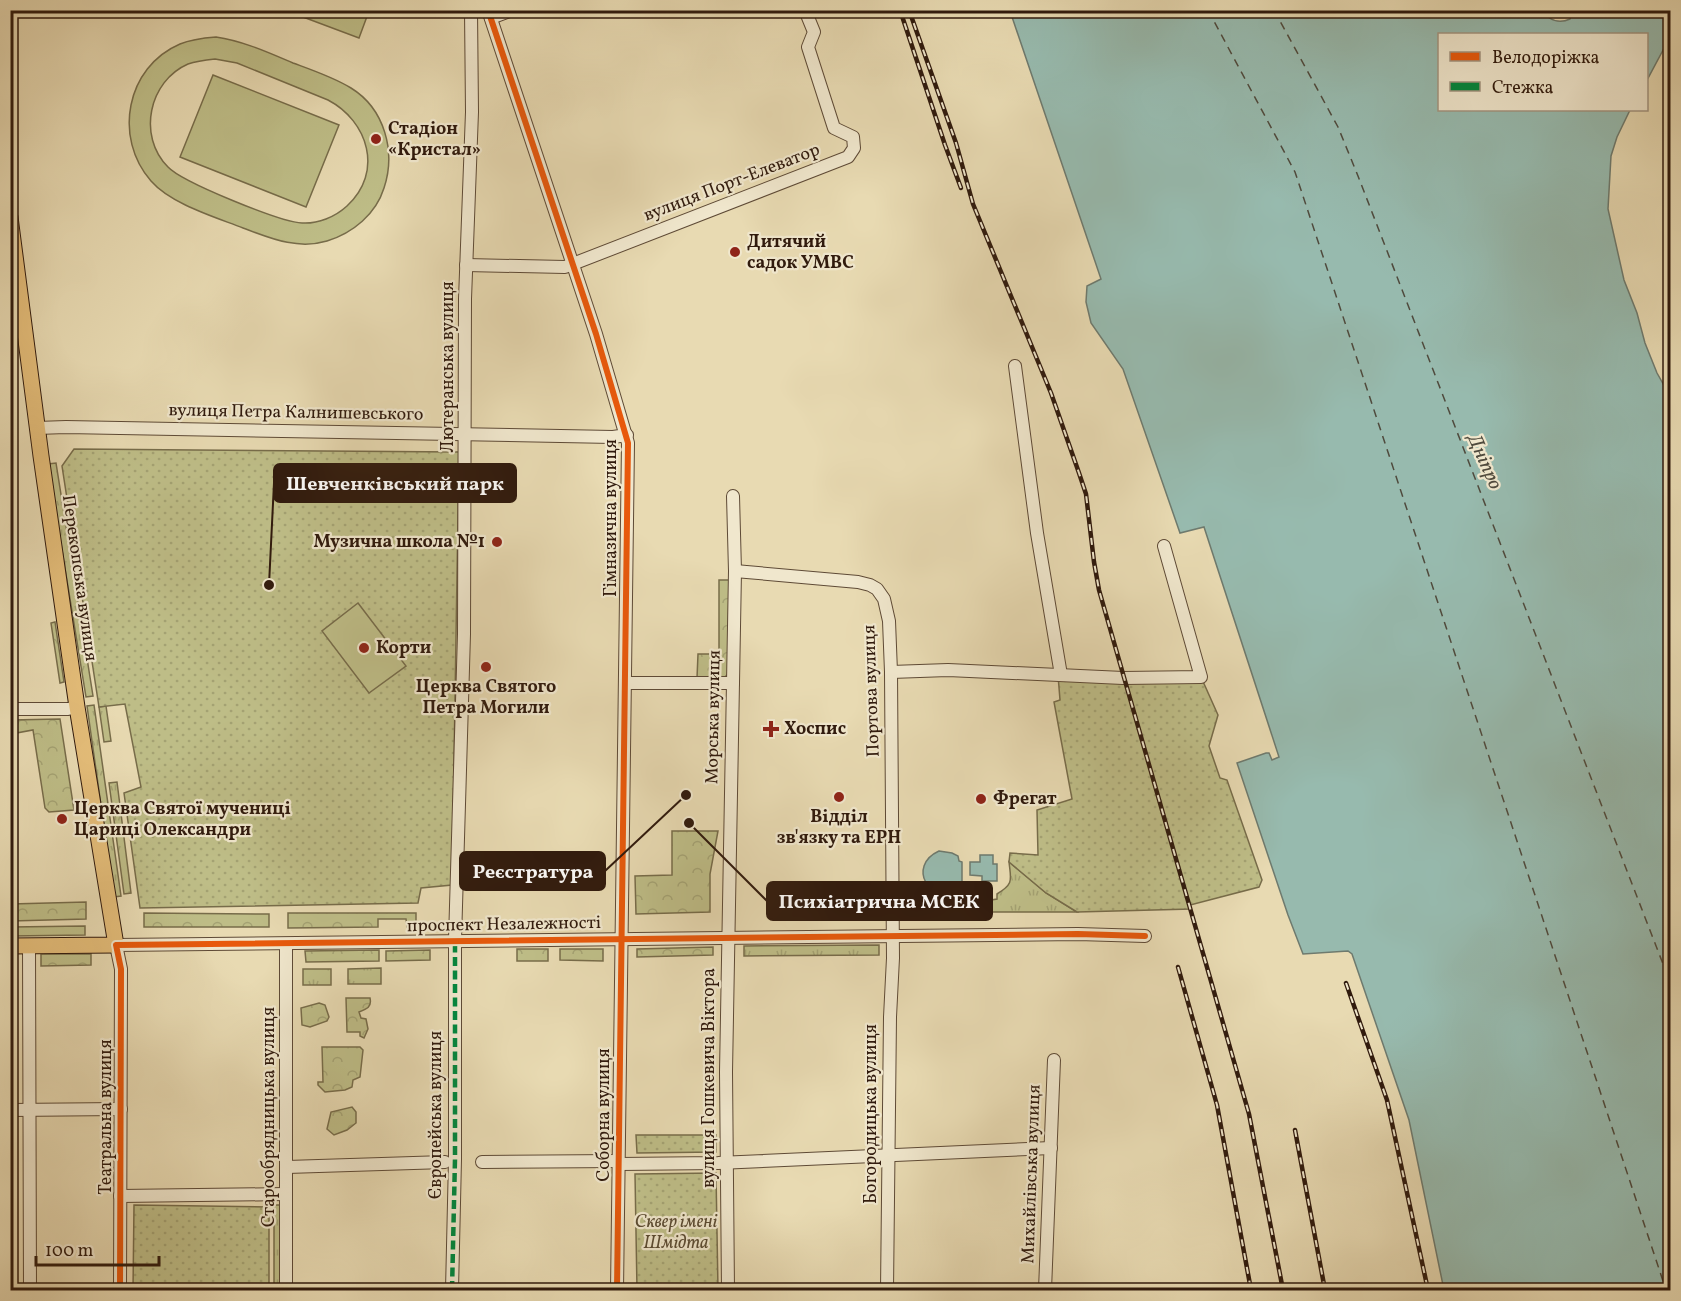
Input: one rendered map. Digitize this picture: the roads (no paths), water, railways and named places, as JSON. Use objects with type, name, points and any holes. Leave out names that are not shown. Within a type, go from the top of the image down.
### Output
[{"type":"main road","name":"Перекопська вулиця","points":[[10,217],[78,706],[116,945]]},
{"type":"main road","name":"проспект Незалежності","points":[[10,946],[116,945]]},
{"type":"street","name":"Лютеранська вулиця","points":[[455,940],[464,696],[466,265],[472,112],[471,10]]},
{"type":"street","points":[[490,14],[512,10]]},
{"type":"street","name":"вулиця Порт-Елеватор","points":[[466,265],[565,267],[848,157],[854,148],[854,137],[834,128],[808,47],[814,32],[805,10]]},
{"type":"street","name":"Гімназична вулиця","points":[[490,14],[627,435],[622,939]]},
{"type":"street","points":[[1016,366],[1037,533],[1061,675]]},
{"type":"street","name":"вулиця Петра Калнишевського","points":[[38,428],[614,437],[627,435]]},
{"type":"street","name":"Морська вулиця","points":[[728,938],[735,571],[733,496]]},
{"type":"street","points":[[891,672],[948,670],[1123,678],[1201,677],[1164,546]]},
{"type":"street","name":"Портова вулиця","points":[[735,571],[870,585],[884,599],[889,621],[891,672],[893,937]]},
{"type":"street","points":[[625,683],[733,683]]},
{"type":"street","points":[[10,709],[68,709],[78,706]]},
{"type":"street","name":"проспект Незалежності","points":[[116,945],[1077,934],[1145,936]]},
{"type":"street","name":"Богородицька вулиця","points":[[887,1290],[893,937]]},
{"type":"street","name":"вулиця Гошкевича Віктора","points":[[728,938],[726,1163],[728,1290]]},
{"type":"street","name":"Соборна вулиця","points":[[617,1290],[622,939]]},
{"type":"street","name":"Європейська вулиця","points":[[452,1290],[455,1162],[455,940]]},
{"type":"street","name":"Старообрядницька вулиця","points":[[286,944],[286,1290]]},
{"type":"street","name":"Театральна вулиця","points":[[116,945],[121,969],[120,1290]]},
{"type":"street","points":[[29,946],[30,1290]]},
{"type":"street","name":"Михайлівська вулиця","points":[[1046,1290],[1054,1060]]},
{"type":"street","points":[[10,1110],[122,1108]]},
{"type":"street","points":[[482,1162],[726,1163],[1051,1148]]},
{"type":"street","points":[[286,1167],[445,1162]]},
{"type":"street","points":[[120,1196],[286,1194]]},
{"type":"water","name":"Дніпро","points":[[1010,11],[1542,11],[1551,19],[1562,21],[1570,19],[1573,11],[1670,11],[1670,37],[1648,78],[1648,33],[1438,33],[1438,111],[1630,111],[1611,156],[1608,209],[1624,280],[1637,313],[1645,343],[1657,373],[1670,396],[1670,1290],[1444,1290],[1409,1120],[1352,954],[1348,951],[1303,954],[1288,915],[1237,763],[1266,753],[1269,753],[1272,760],[1279,757],[1204,527],[1180,533],[1123,369],[1091,323],[1086,302],[1087,286],[1101,279]]},
{"type":"water","points":[[939,851],[952,853],[962,862],[962,882],[959,882],[959,888],[939,892],[931,889],[926,882],[923,874],[924,866],[929,858]]},
{"type":"water","points":[[980,855],[993,855],[993,864],[997,864],[997,881],[982,881],[982,876],[970,875],[970,862],[980,862]]},
{"type":"railway","points":[[900,10],[961,188]]},
{"type":"railway","points":[[909,10],[956,143],[973,204],[1051,393],[1086,494],[1099,590],[1249,1114],[1283,1290]]},
{"type":"railway","points":[[1178,967],[1217,1105],[1251,1290]]},
{"type":"railway","points":[[1346,983],[1387,1100],[1428,1290]]},
{"type":"railway","points":[[1295,1130],[1325,1290]]},
{"type":"place","name":"Стадіон «Кристал»","points":[[376,139]]},
{"type":"place","name":"Дитячий садок УМВС","points":[[735,252]]},
{"type":"place","name":"Музична школа №1","points":[[497,542]]},
{"type":"place","name":"Шевченківський парк","points":[[269,585]]},
{"type":"place","name":"Корти","points":[[364,648]]},
{"type":"place","name":"Церква Святого Петра Могили","points":[[486,667]]},
{"type":"place","name":"Хоспис","points":[[771,729]]},
{"type":"place","name":"Реєстратура","points":[[686,795]]},
{"type":"place","name":"Відділ зв'язку та ЕРН","points":[[839,797]]},
{"type":"place","name":"Фрегат","points":[[981,799]]},
{"type":"place","name":"Церква Святої мучениці Цариці Олександри","points":[[62,819]]},
{"type":"place","name":"Психіатрична МСЕК","points":[[689,823]]},
{"type":"park label","name":"Сквер імені Шмідта","points":[[676,1232]]}]
